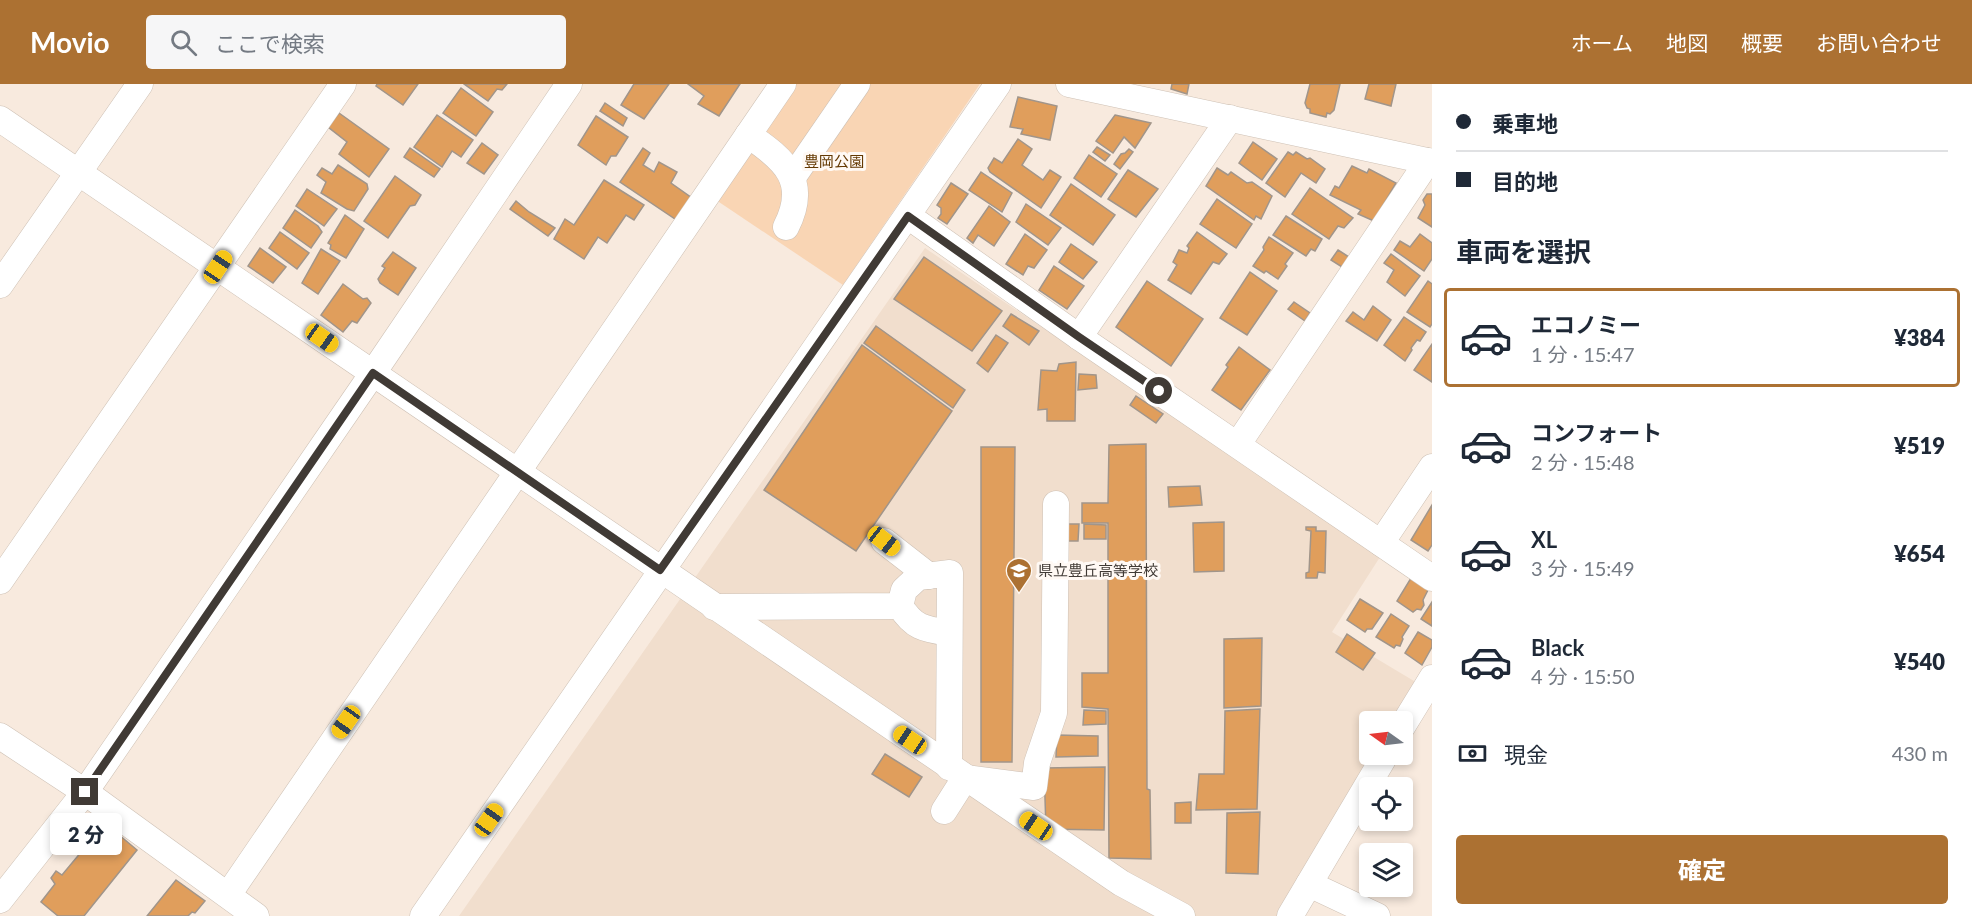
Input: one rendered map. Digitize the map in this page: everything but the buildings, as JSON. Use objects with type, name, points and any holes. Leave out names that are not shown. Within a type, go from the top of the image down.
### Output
[{"type":"street","points":[[0,285],[140,84]]},
{"type":"street","points":[[0,581],[343,84]]},
{"type":"street","points":[[0,900],[85,792],[568,84]]},
{"type":"street","points":[[228,895],[783,84]]},
{"type":"street","points":[[793,177],[856,84]]},
{"type":"street","points":[[423,916],[998,84]]},
{"type":"street","points":[[1070,84],[1430,161],[1238,444]]},
{"type":"street","points":[[1079,337],[1230,118]]},
{"type":"street","points":[[0,119],[1036,826],[1121,883],[1182,916]]},
{"type":"street","points":[[748,135],[777,157],[793,177],[796,192],[792,216],[786,227]]},
{"type":"street","points":[[908,216],[1079,337],[1432,578]]},
{"type":"street","points":[[1381,543],[1432,467]]},
{"type":"street","points":[[1036,826],[1034,787],[1037,764],[1054,712],[1056,504]]},
{"type":"street","points":[[884,541],[929,576]]},
{"type":"street","points":[[944,811],[957,772],[949,633],[950,573],[918,577],[904,590],[900,606],[910,621],[925,630],[949,633]]},
{"type":"street","points":[[714,607],[900,606]]},
{"type":"street","points":[[1412,711],[1432,678]]},
{"type":"street","points":[[0,736],[85,792],[256,916]]},
{"type":"street","points":[[1290,916],[1379,765]]},
{"type":"street","points":[[957,772],[1034,787]]},
{"type":"street","points":[[1309,884],[1377,916]]},
{"type":"shaded area","name":"県立豊丘高等学校","points":[[925,248],[1380,557],[1332,632],[1419,684],[1403,711],[1359,711],[1359,765],[1371,765],[1363,777],[1359,777],[1359,784],[1278,916],[459,916]]},
{"type":"green space","name":"豊岡公園","points":[[792,84],[980,84],[843,285],[716,200]]},
{"type":"place","name":"県立豊丘高等学校","points":[[1019,594]]},
{"type":"route","points":[[85,792],[373,373],[660,570],[908,216],[1159,391]]}]
